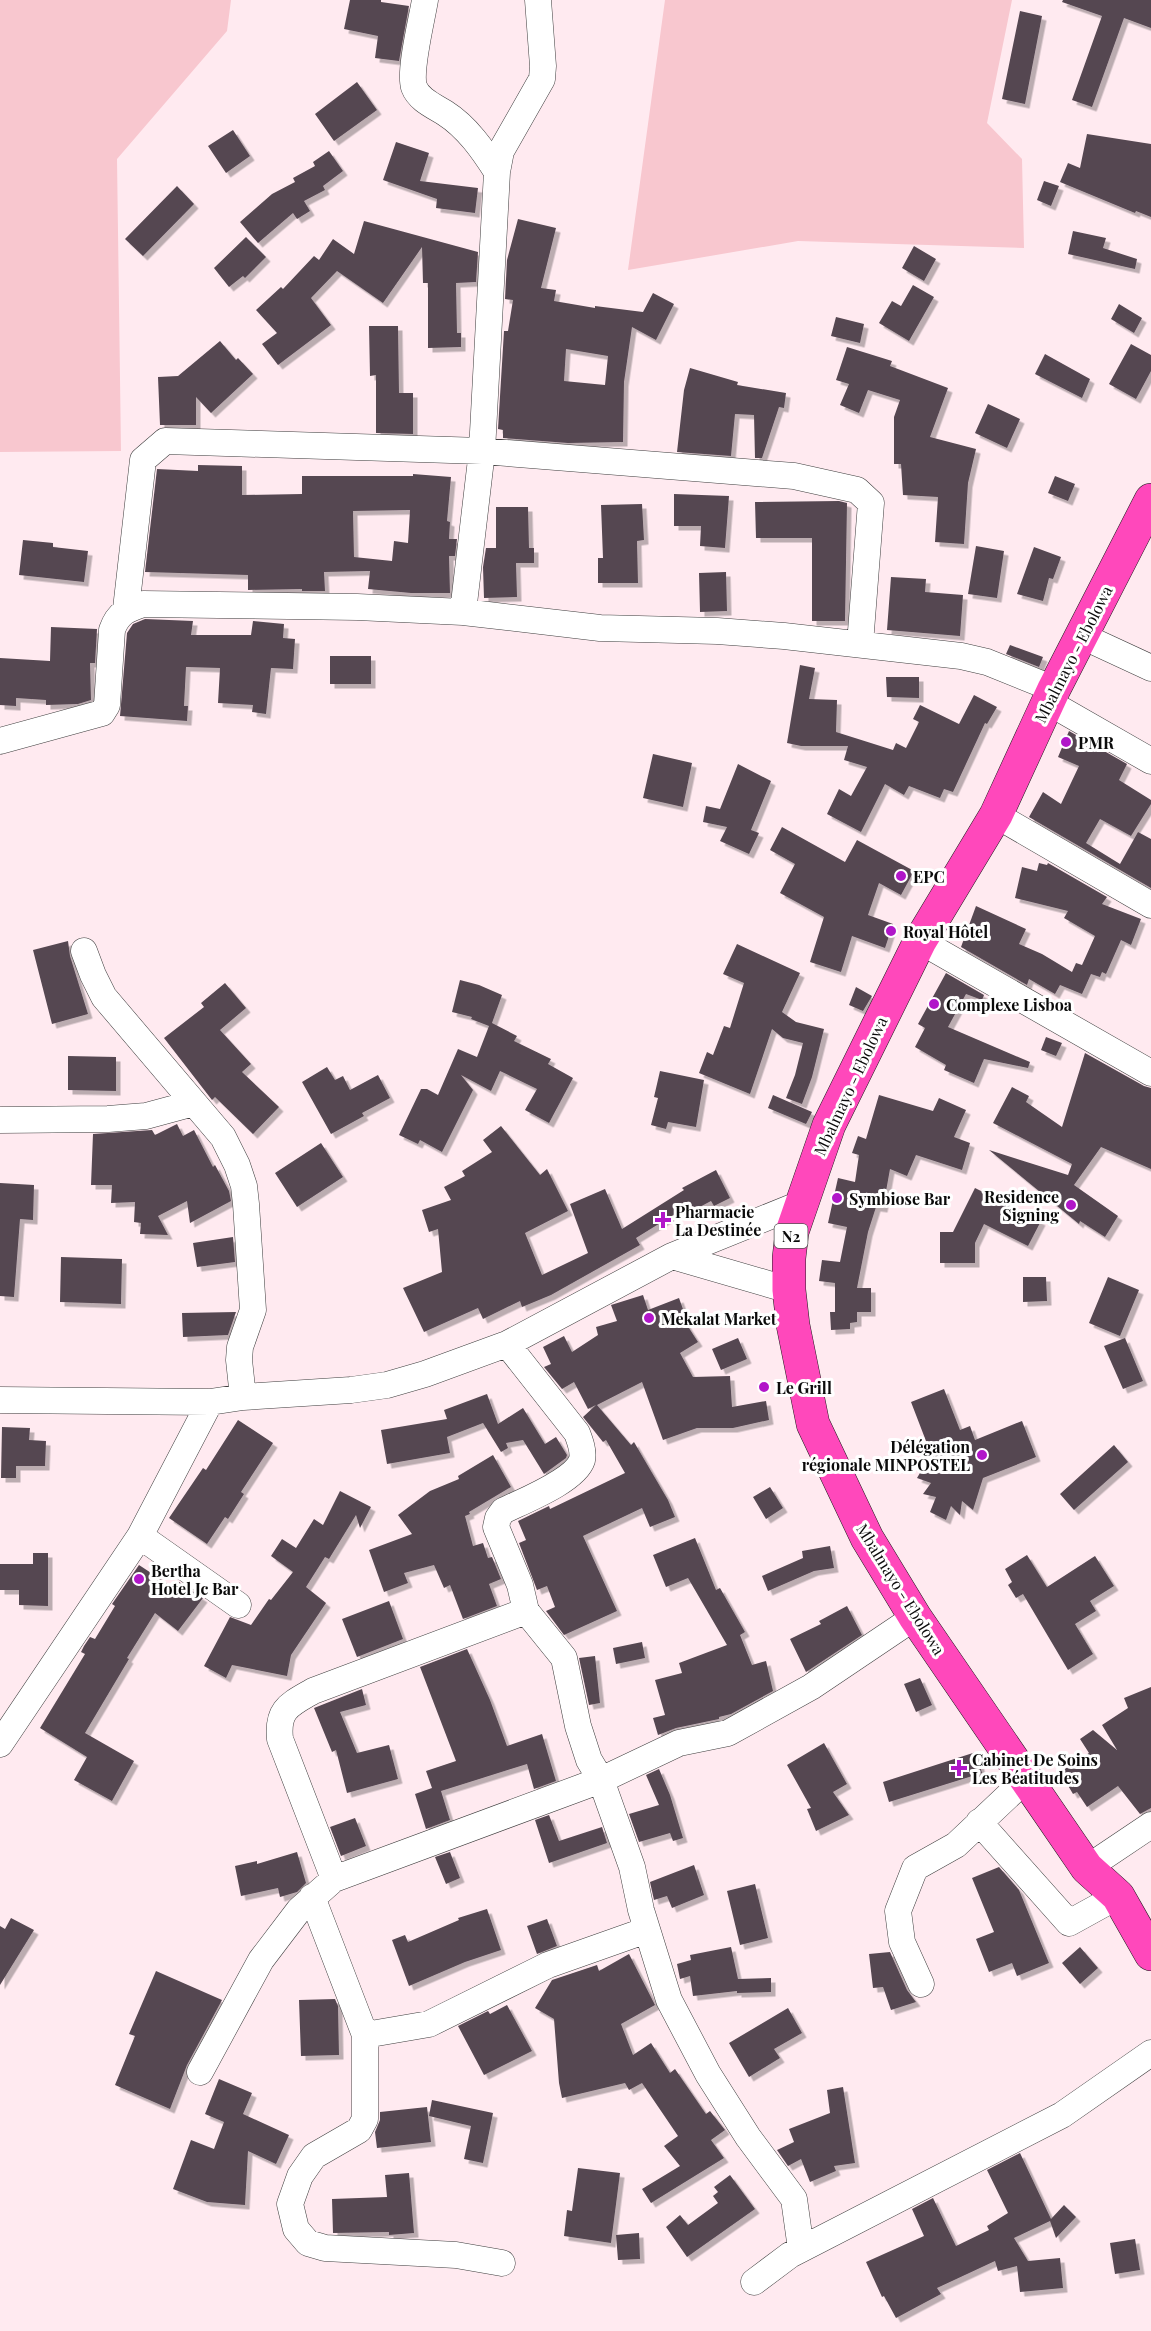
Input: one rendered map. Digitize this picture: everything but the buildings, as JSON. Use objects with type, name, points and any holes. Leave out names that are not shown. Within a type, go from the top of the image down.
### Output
[{"type":"highway","name":"Mbalmayo - Ebolowa","points":[[1151,500],[1051,696],[996,814],[920,941],[829,1125],[792,1232],[789,1290],[793,1325],[813,1425],[867,1538],[915,1617],[1087,1868],[1118,1896],[1151,1954]]},
{"type":"street","points":[[425,0],[413,75],[414,87],[424,100],[448,115],[472,137],[497,172]]},
{"type":"street","points":[[463,612],[482,451],[497,172],[501,151],[542,79],[538,0]]},
{"type":"street","points":[[126,609],[143,460],[165,441],[482,451],[794,476],[857,490],[871,503],[860,645]]},
{"type":"street","points":[[0,741],[102,713],[107,705],[112,630],[116,619],[126,609],[143,604],[357,607],[463,612],[600,628],[717,631],[961,656],[987,662],[1051,696],[1151,760]]},
{"type":"street","points":[[1082,636],[1151,668]]},
{"type":"street","points":[[996,814],[1151,905]]},
{"type":"street","points":[[920,941],[1151,1073]]},
{"type":"street","points":[[84,951],[104,997],[223,1137],[244,1186],[253,1310],[240,1347],[243,1397]]},
{"type":"street","points":[[0,1120],[118,1119],[146,1116],[194,1103]]},
{"type":"street","points":[[0,1400],[210,1402],[243,1397],[351,1390],[387,1385],[425,1374],[507,1344],[672,1256],[800,1204]]},
{"type":"street","points":[[672,1256],[789,1290]]},
{"type":"street","points":[[507,1344],[577,1433],[582,1446],[582,1459],[573,1475],[503,1511],[496,1527],[519,1585],[526,1611],[564,1658],[578,1726],[589,1760],[601,1780],[632,1867],[647,1930],[669,2000],[708,2074],[748,2137],[794,2199],[801,2249]]},
{"type":"street","points":[[0,1744],[140,1536],[210,1402]]},
{"type":"street","points":[[140,1536],[238,1605]]},
{"type":"street","points":[[334,1879],[280,1739],[279,1725],[285,1707],[313,1692],[526,1611]]},
{"type":"street","points":[[200,2072],[261,1960],[299,1910],[334,1879],[601,1780],[679,1743],[728,1733],[811,1687],[915,1617]]},
{"type":"street","points":[[921,1984],[902,1942],[898,1911],[915,1868],[956,1845],[1026,1779]]},
{"type":"street","points":[[979,1822],[1069,1923],[1118,1896]]},
{"type":"street","points":[[1087,1868],[1151,1825]]},
{"type":"street","points":[[312,1897],[365,2035],[365,2120],[359,2130],[314,2156],[300,2176],[290,2204],[296,2229],[308,2243],[325,2248],[456,2255],[502,2263]]},
{"type":"street","points":[[365,2035],[429,2024],[548,1965],[647,1930]]},
{"type":"street","points":[[754,2282],[801,2249],[1062,2115],[1151,2053]]},
{"type":"shaded area","points":[[0,0],[231,0],[227,31],[117,159],[121,451],[0,452]]},
{"type":"shaded area","points":[[665,0],[1012,0],[987,123],[1022,159],[1024,248],[798,241],[628,270]]},
{"type":"place","name":"PMR","points":[[1066,742]]},
{"type":"place","name":"EPC","points":[[901,876]]},
{"type":"place","name":"Royal Hôtel","points":[[891,931]]},
{"type":"place","name":"Complexe Lisboa","points":[[934,1004]]},
{"type":"place","name":"Symbiose Bar","points":[[837,1198]]},
{"type":"place","name":"Residence Signing","points":[[1071,1205]]},
{"type":"place","name":"Pharmacie La Destinée","points":[[663,1220]]},
{"type":"place","name":"Mekalat Market","points":[[649,1318]]},
{"type":"place","name":"Le Grill","points":[[764,1387]]},
{"type":"place","name":"Délégation régionale MINPOSTEL","points":[[982,1455]]},
{"type":"place","name":"Bertha Hotel Jc Bar","points":[[139,1579]]},
{"type":"place","name":"Cabinet De Soins Les Béatitudes","points":[[959,1768]]}]
